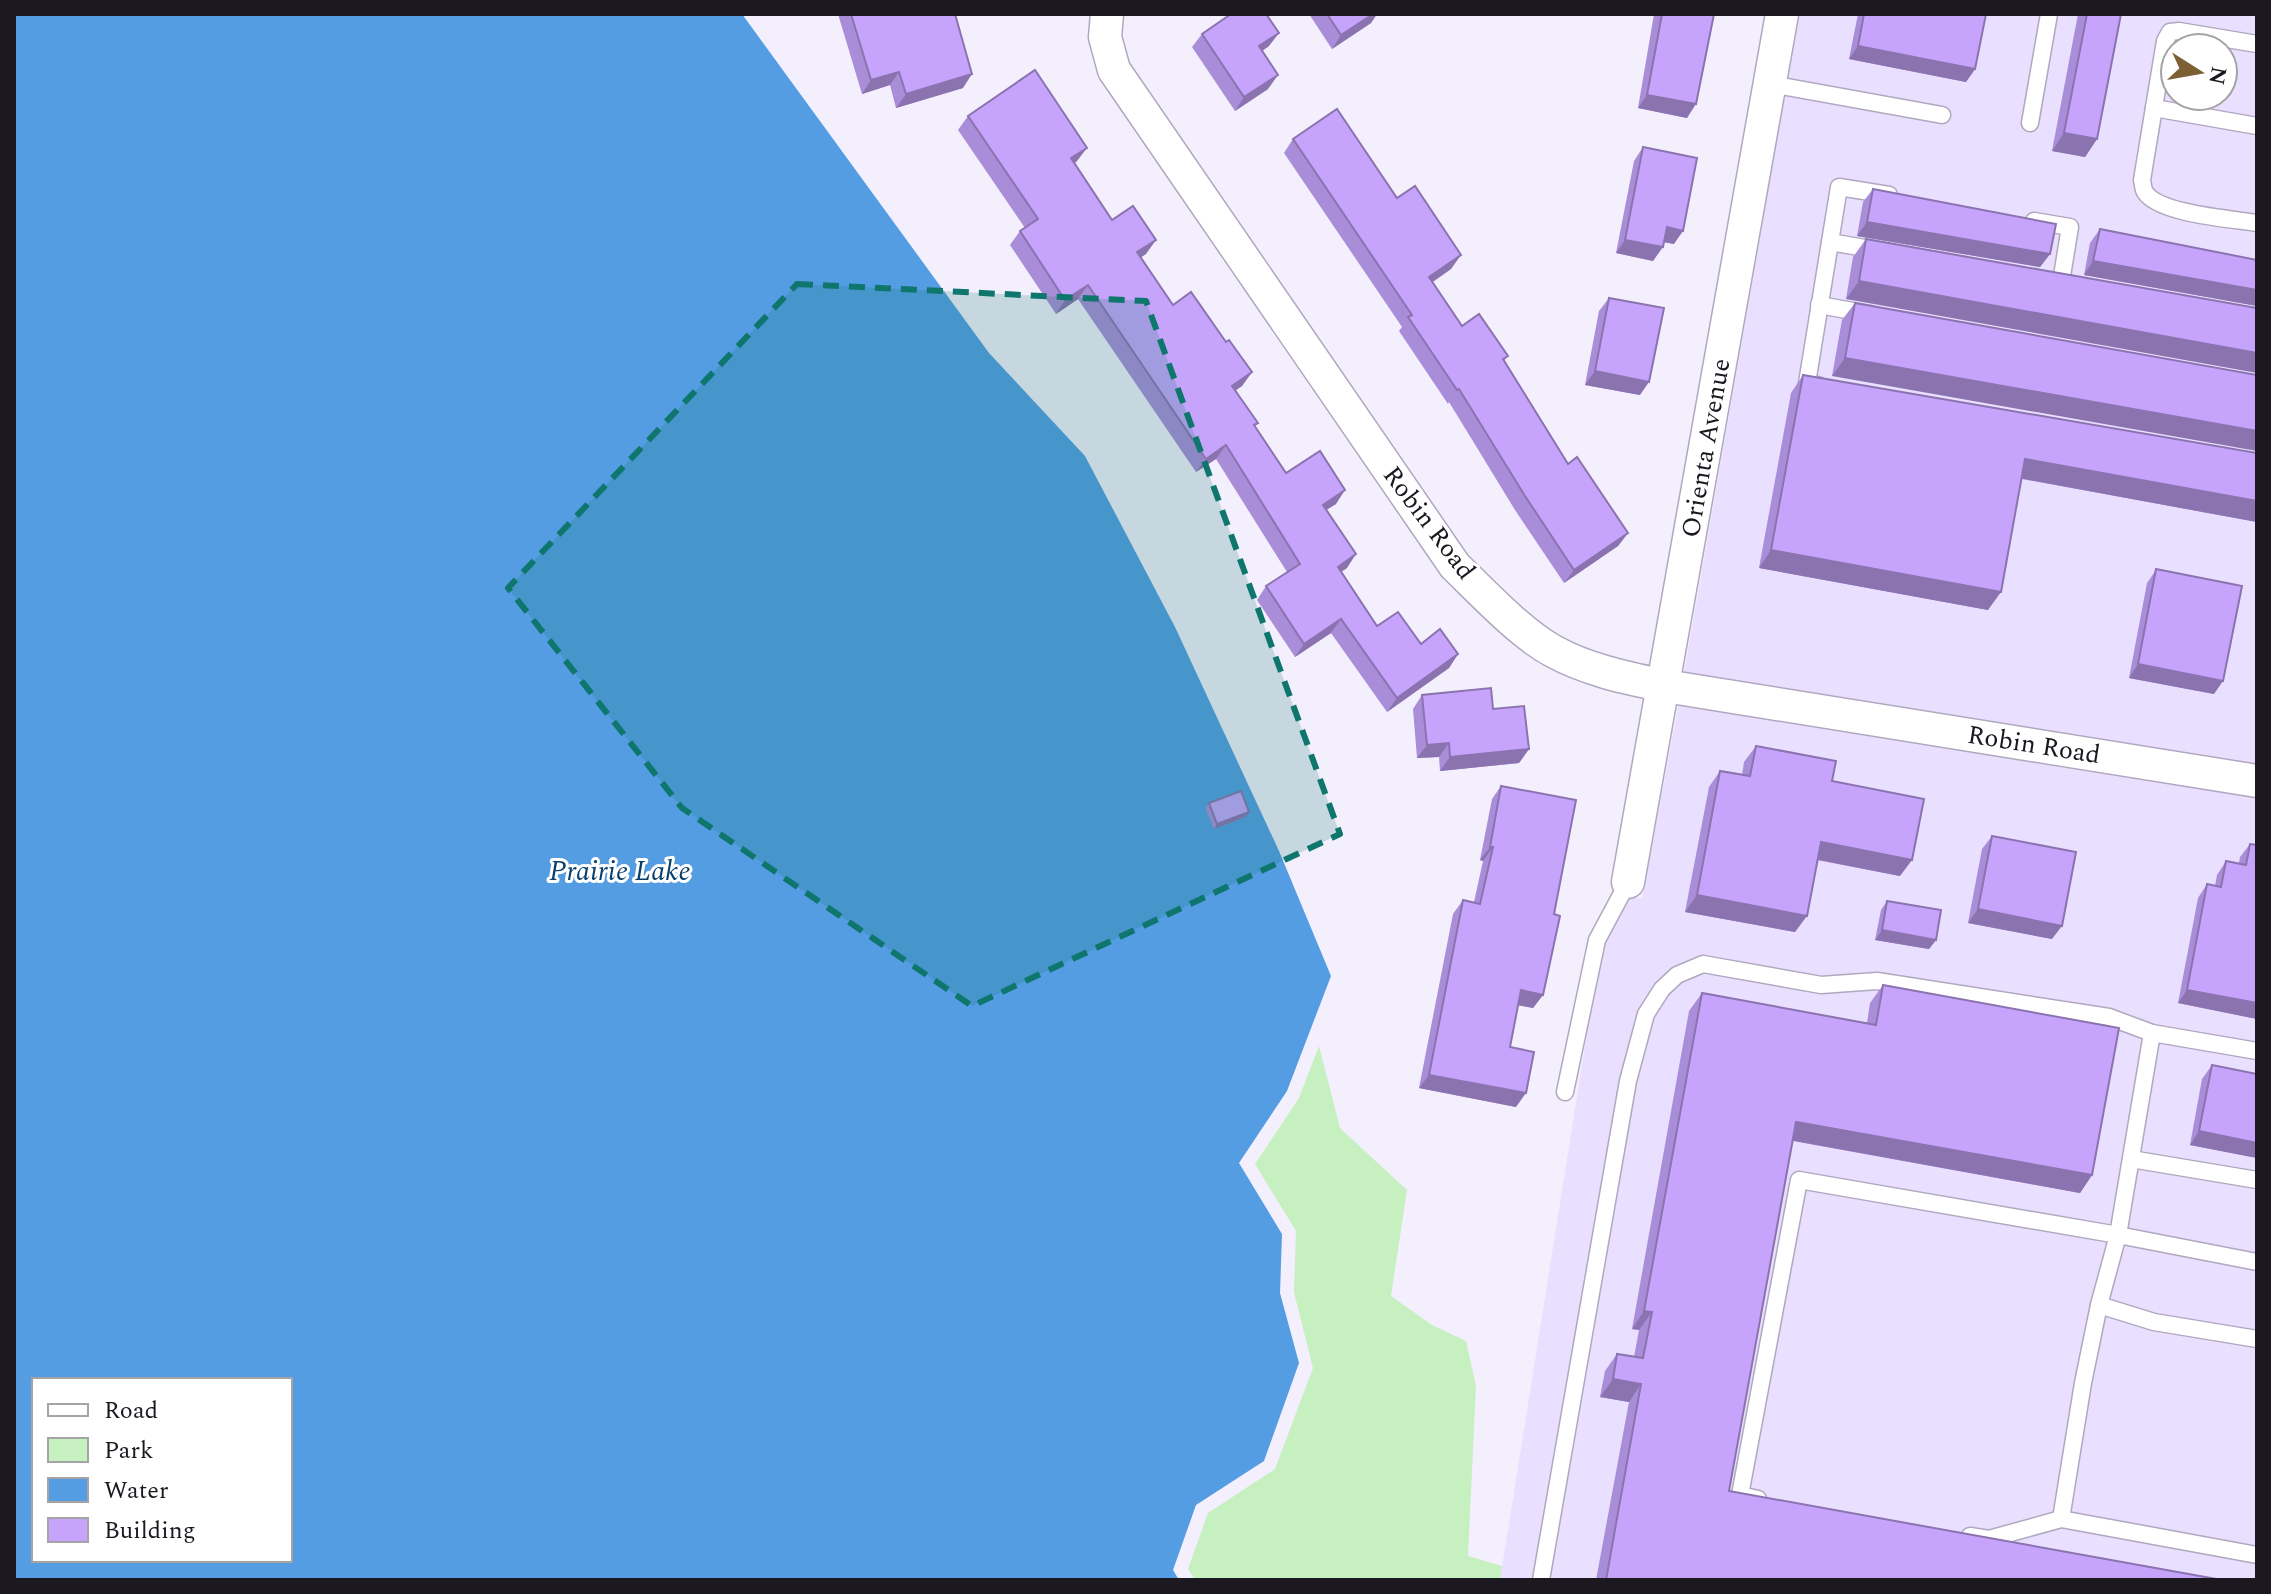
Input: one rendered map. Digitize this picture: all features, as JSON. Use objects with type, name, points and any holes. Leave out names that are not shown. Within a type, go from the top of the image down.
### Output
[{"type":"street","name":"Robin Road","points":[[1107,14],[1105,37],[1114,70],[1455,566],[1503,612],[1552,651],[1608,673],[1665,686],[2257,781]]},
{"type":"street","name":"Orienta Avenue","points":[[1628,882],[1782,14]]},
{"type":"lane","points":[[2030,123],[2049,14]]},
{"type":"lane","points":[[2257,44],[2170,32],[2165,41],[2142,180],[2146,193],[2158,203],[2257,223]]},
{"type":"lane","points":[[1770,84],[1942,115]]},
{"type":"lane","points":[[2154,108],[2257,126]]},
{"type":"lane","points":[[1838,388],[1807,383],[1839,187],[1901,197]]},
{"type":"lane","points":[[2024,219],[2070,227],[2053,281],[2091,288]]},
{"type":"lane","points":[[1830,242],[1891,253]]},
{"type":"lane","points":[[1819,305],[1882,317]]},
{"type":"lane","points":[[1565,1092],[1597,940],[1628,882]]},
{"type":"lane","points":[[1541,1580],[1628,1081],[1646,1014],[1662,989],[1677,975],[1703,964],[1821,985],[1877,981],[2109,1017],[2152,1033],[2257,1051]]},
{"type":"lane","points":[[2061,1519],[2083,1383],[2118,1235],[2152,1033]]},
{"type":"lane","points":[[2131,1159],[2257,1180]]},
{"type":"lane","points":[[1771,1501],[1740,1495],[1799,1180],[2257,1262]]},
{"type":"lane","points":[[2099,1305],[2154,1322],[2257,1339]]},
{"type":"lane","points":[[1958,1534],[1989,1539],[2061,1519],[2257,1555]]},
{"type":"highlighted area","points":[[797,284],[1146,301],[1340,834],[972,1006],[682,808],[508,588]]},
{"type":"shaded area","points":[[1799,14],[2257,14],[2257,765],[1684,674]]},
{"type":"shaded area","points":[[1679,703],[2257,795],[2257,1580],[1500,1580],[1588,1028],[1615,894],[1642,899]]},
{"type":"green space","points":[[1319,1046],[1340,1128],[1407,1190],[1391,1296],[1432,1325],[1466,1341],[1476,1386],[1468,1556],[1502,1566],[1500,1580],[1195,1580],[1188,1569],[1208,1513],[1275,1469],[1313,1368],[1294,1292],[1296,1231],[1255,1164],[1299,1098]]},
{"type":"water","name":"Prairie Lake","points":[[14,14],[742,14],[989,353],[1085,456],[1175,627],[1279,851],[1331,976],[1287,1091],[1239,1163],[1282,1234],[1280,1293],[1299,1363],[1264,1461],[1196,1505],[1173,1570],[1179,1580],[14,1580]]},
{"type":"building","points":[[851,14],[955,14],[972,74],[906,94],[899,72],[871,80]]},
{"type":"building","points":[[1231,14],[1266,14],[1279,33],[1259,46],[1278,75],[1244,97],[1202,34]]},
{"type":"building","points":[[1327,14],[1373,14],[1341,35]]},
{"type":"building","points":[[1662,14],[1714,14],[1696,104],[1647,95]]},
{"type":"building","points":[[1864,14],[1986,14],[1975,69],[1858,46]]},
{"type":"building","points":[[2087,14],[2121,14],[2097,139],[2064,133]]},
{"type":"building","points":[[1035,70],[1087,148],[1071,158],[1112,220],[1133,206],[1156,240],[1137,252],[1173,305],[1191,292],[1226,342],[1229,340],[1252,372],[1232,386],[1258,423],[1254,425],[1286,473],[1320,451],[1345,490],[1323,505],[1356,554],[1338,567],[1377,626],[1398,612],[1421,644],[1440,629],[1458,654],[1397,698],[1341,619],[1304,644],[1266,586],[1300,564],[1226,445],[1206,459],[1088,285],[1065,300],[1020,231],[1038,219],[968,116]]},
{"type":"building","points":[[1337,109],[1397,198],[1415,186],[1461,255],[1429,277],[1462,326],[1479,314],[1508,356],[1503,359],[1568,464],[1577,457],[1628,533],[1574,570],[1459,389],[1408,317],[1412,315],[1293,139]]},
{"type":"building","points":[[1643,147],[1697,158],[1683,231],[1667,227],[1663,247],[1625,240]]},
{"type":"building","points":[[1873,189],[2056,224],[2050,254],[1867,222]]},
{"type":"building","points":[[2100,229],[2257,260],[2257,290],[2093,261]]},
{"type":"building","points":[[1866,239],[2257,308],[2257,353],[1859,281]]},
{"type":"building","points":[[1609,298],[1664,308],[1649,382],[1595,371]]},
{"type":"building","points":[[1855,303],[2257,375],[2257,431],[1845,358]]},
{"type":"building","points":[[1803,375],[2257,453],[2257,501],[2025,459],[2001,592],[1771,550]]},
{"type":"building","points":[[2156,569],[2242,586],[2223,681],[2138,664]]},
{"type":"building","points":[[1491,688],[1493,709],[1524,706],[1529,749],[1450,757],[1449,743],[1427,745],[1422,695]]},
{"type":"building","points":[[1756,746],[1836,761],[1832,781],[1924,799],[1912,860],[1821,842],[1807,916],[1697,895],[1720,771],[1750,776]]},
{"type":"building","points":[[1501,786],[1576,800],[1554,914],[1560,916],[1543,995],[1521,990],[1510,1047],[1534,1052],[1526,1093],[1429,1075],[1463,900],[1480,904],[1493,847],[1490,847]]},
{"type":"building","points":[[1241,791],[1249,812],[1217,824],[1209,803]]},
{"type":"building","points":[[1992,836],[2076,852],[2062,926],[1978,909]]},
{"type":"building","points":[[2250,844],[2257,845],[2257,1003],[2187,990],[2207,884],[2221,887],[2226,861],[2246,865]]},
{"type":"building","points":[[1887,901],[1941,910],[1936,940],[1882,930]]},
{"type":"building","points":[[1883,985],[2119,1028],[2092,1175],[1796,1122],[1729,1491],[2222,1580],[1606,1580],[1641,1384],[1613,1379],[1617,1354],[1643,1358],[1652,1312],[1644,1311],[1702,993],[1876,1025]]},
{"type":"building","points":[[2212,1065],[2257,1074],[2257,1143],[2199,1131]]}]
